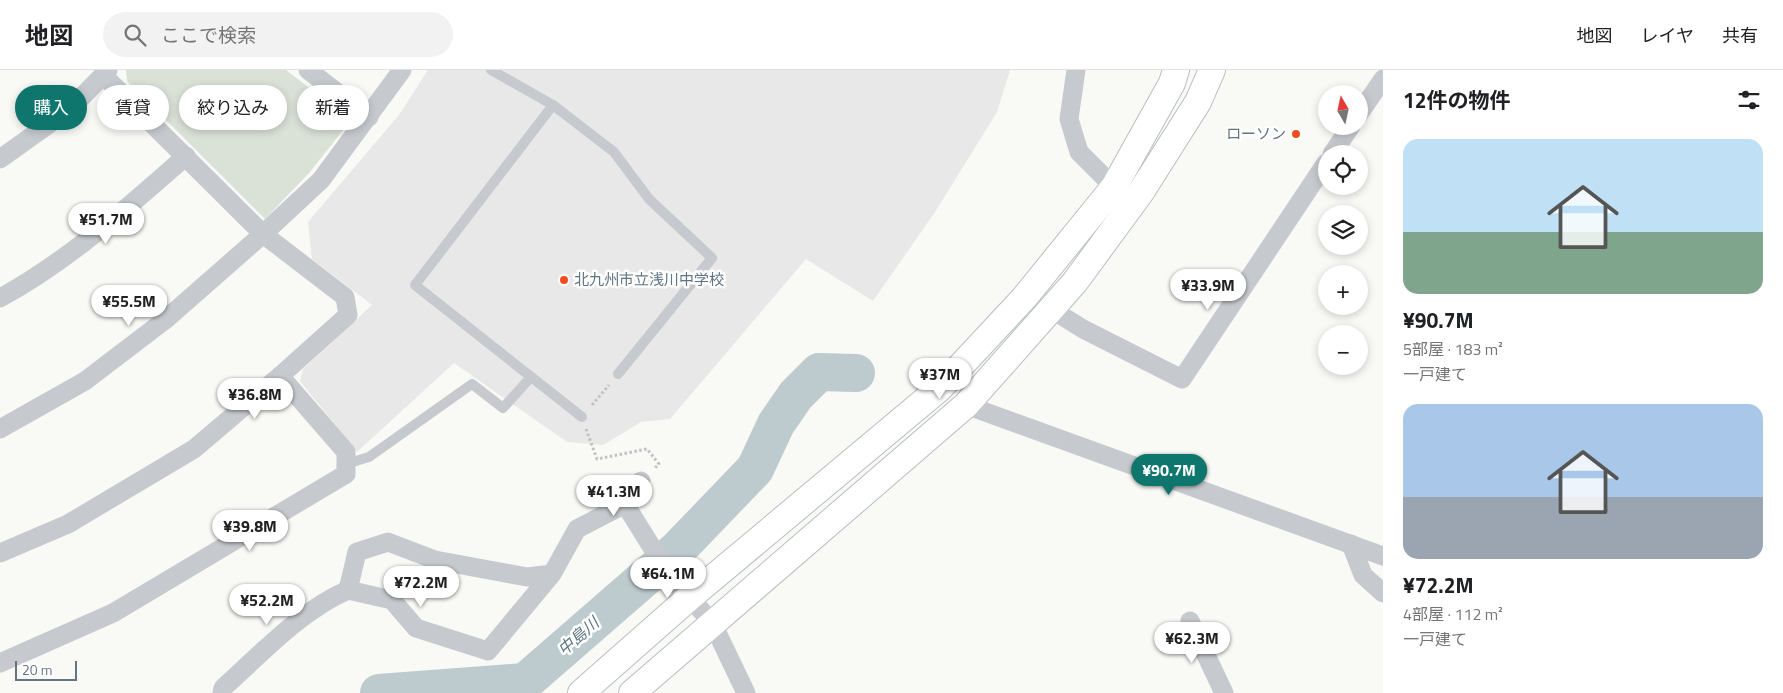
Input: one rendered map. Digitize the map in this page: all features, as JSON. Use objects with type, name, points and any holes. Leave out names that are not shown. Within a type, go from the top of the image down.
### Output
[{"type":"street","points":[[308,70],[328,85]]},
{"type":"street","points":[[369,115],[402,70]]},
{"type":"street","points":[[1076,70],[1069,119],[1079,152],[1114,187]]},
{"type":"street","points":[[580,693],[690,597],[940,388],[1024,298],[1114,187],[1172,83],[1176,70]]},
{"type":"street","points":[[632,693],[712,622],[966,405],[1075,282],[1141,192],[1198,102],[1212,70]]},
{"type":"street","points":[[0,159],[70,109],[105,73],[264,234],[345,297],[348,315],[194,449],[68,524],[0,553]]},
{"type":"street","points":[[1368,101],[1383,79]]},
{"type":"street","points":[[0,429],[86,380],[165,320],[264,234],[321,180],[358,130]]},
{"type":"street","points":[[0,298],[25,284],[123,211],[186,156]]},
{"type":"street","points":[[1051,309],[1083,329],[1182,379],[1318,175]]},
{"type":"street","points":[[0,663],[114,613],[346,474],[346,452],[280,376]]},
{"type":"street","points":[[966,405],[1383,556]]},
{"type":"street","points":[[222,693],[223,688],[297,623],[329,598],[348,590],[392,600],[416,628],[488,651],[552,574],[576,529],[625,504],[641,480]]},
{"type":"street","points":[[625,504],[671,578],[712,622],[746,693]]},
{"type":"street","points":[[348,590],[357,552],[388,542],[435,560],[527,576],[552,574]]},
{"type":"street","points":[[1351,544],[1363,575],[1383,593]]},
{"type":"street","points":[[1190,621],[1224,693]]},
{"type":"lane","points":[[492,70],[553,105],[614,152],[649,199],[712,258],[618,374]]},
{"type":"lane","points":[[553,105],[415,285],[582,417]]},
{"type":"lane","points":[[346,464],[369,458],[472,384],[503,408],[531,377]]},
{"type":"path","points":[[618,374],[582,417],[597,459],[647,449],[659,464],[641,480]]},
{"type":"shaded area","points":[[126,70],[286,70],[306,85],[297,85],[297,130],[343,130],[310,172],[265,219],[169,123],[169,85],[131,85],[127,81]]},
{"type":"shaded area","name":"北九州市立浅川中学校","points":[[428,70],[1010,70],[997,112],[935,212],[873,301],[806,259],[670,419],[641,422],[603,445],[567,442],[454,363],[357,452],[300,381],[303,369],[372,305],[312,259],[308,222],[399,115]]},
{"type":"waterway","name":"中島川","points":[[379,693],[525,682],[678,549],[755,469],[776,424],[796,395],[819,372],[856,373]]},
{"type":"place","name":"ローソン","points":[[1296,134]]},
{"type":"place","name":"北九州市立浅川中学校","points":[[564,280]]}]
